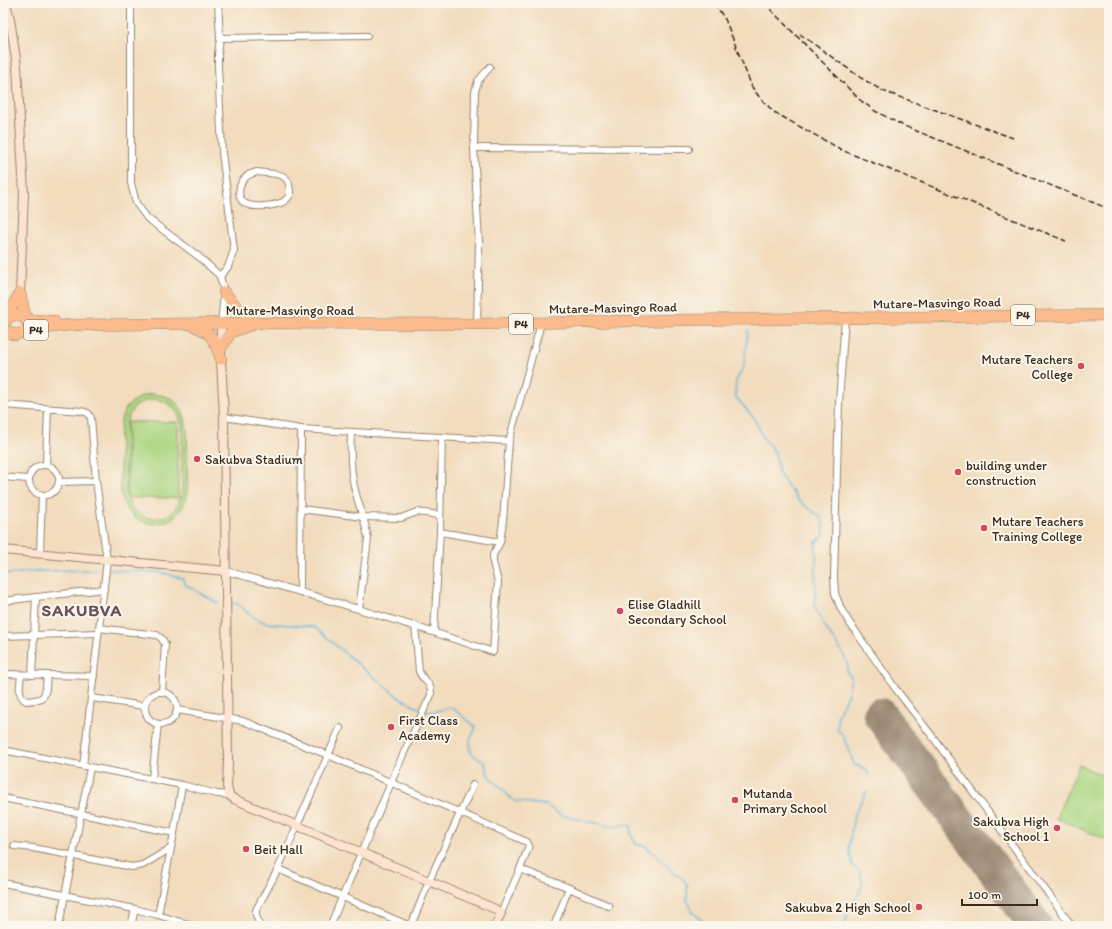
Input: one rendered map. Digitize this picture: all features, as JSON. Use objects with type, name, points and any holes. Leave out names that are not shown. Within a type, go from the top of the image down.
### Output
[{"type":"highway","points":[[224,292],[239,310],[256,323]]},
{"type":"highway","points":[[20,293],[27,325],[23,333]]},
{"type":"highway","points":[[5,330],[5,318],[20,293]]},
{"type":"highway","name":"Mutare-Masvingo Road","points":[[5,318],[14,314],[25,318],[59,322],[70,325]]},
{"type":"highway","name":"Mutare-Masvingo Road","points":[[5,330],[15,335],[44,328],[70,325],[256,323],[477,324],[1109,315]]},
{"type":"highway","points":[[221,348],[231,332],[256,323]]},
{"type":"highway","points":[[188,324],[209,333],[215,342],[221,359]]},
{"type":"street","points":[[6,3],[17,66],[24,194],[20,293]]},
{"type":"street","points":[[131,3],[131,183],[136,203],[147,218],[198,256],[220,276],[224,292],[221,324],[221,359],[224,417],[227,786],[229,795]]},
{"type":"street","points":[[218,3],[220,38],[218,54],[222,152],[234,250],[228,267],[220,276]]},
{"type":"street","points":[[220,38],[367,36]]},
{"type":"street","points":[[477,324],[479,244],[474,148],[475,92],[478,82],[490,67]]},
{"type":"street","points":[[474,148],[689,149]]},
{"type":"street","points":[[257,172],[284,176],[288,180],[290,186],[290,195],[284,201],[275,205],[251,206],[245,204],[240,199],[239,190],[245,177],[257,172]]},
{"type":"street","points":[[845,318],[839,402],[834,576],[835,593],[841,609],[895,688],[1072,926]]},
{"type":"street","points":[[3,550],[226,571],[300,591],[494,652],[498,582],[493,562],[493,555],[500,542],[503,521],[509,441],[541,323]]},
{"type":"street","points":[[3,405],[82,411],[90,415],[96,481],[107,560],[83,766]]},
{"type":"street","points":[[46,465],[48,409]]},
{"type":"street","points":[[224,417],[301,429],[509,441]]},
{"type":"street","points":[[300,591],[301,429]]},
{"type":"street","points":[[351,433],[350,456],[355,493],[367,529],[368,539],[359,609]]},
{"type":"street","points":[[434,632],[440,532],[439,515],[442,438]]},
{"type":"street","points":[[41,465],[46,465],[50,466],[57,473],[59,482],[58,486],[51,493],[42,495],[34,492],[28,479],[32,470],[41,465]]},
{"type":"street","points":[[3,477],[28,479]]},
{"type":"street","points":[[59,482],[96,481]]},
{"type":"street","points":[[40,553],[42,495]]},
{"type":"street","points":[[301,509],[363,517],[401,518],[417,512],[439,515]]},
{"type":"street","points":[[440,532],[500,542]]},
{"type":"street","points":[[3,600],[104,589]]},
{"type":"street","points":[[32,675],[36,597]]},
{"type":"street","points":[[330,926],[361,852],[430,698],[431,692],[428,682],[419,671],[415,626]]},
{"type":"street","points":[[3,636],[98,630],[157,635],[165,644],[162,692]]},
{"type":"street","points":[[3,674],[94,676]]},
{"type":"street","points":[[21,675],[19,692],[21,698],[26,701],[38,701],[45,693],[47,675]]},
{"type":"street","points":[[162,692],[174,698],[177,710],[172,720],[168,723],[158,724],[146,716],[144,706],[149,696],[154,693],[162,692]]},
{"type":"street","points":[[92,698],[144,706]]},
{"type":"street","points":[[177,710],[243,721],[328,755],[527,842],[529,846],[495,926]]},
{"type":"street","points":[[152,779],[158,724]]},
{"type":"street","points":[[260,926],[256,916],[256,910],[278,869],[340,728]]},
{"type":"street","points":[[3,750],[90,768],[182,784],[217,794],[229,795],[234,799],[487,905],[501,913]]},
{"type":"street","points":[[59,926],[90,768]]},
{"type":"street","points":[[158,915],[182,784]]},
{"type":"street","points":[[278,869],[411,926],[429,881],[473,784]]},
{"type":"street","points":[[3,798],[174,832]]},
{"type":"street","points":[[14,846],[124,866],[137,867],[171,848]]},
{"type":"street","points":[[520,869],[569,888],[609,906]]},
{"type":"street","points":[[3,883],[135,909],[194,926]]},
{"type":"street","points":[[554,926],[569,888]]},
{"type":"street","points":[[131,926],[135,909]]},
{"type":"green space","points":[[151,394],[165,396],[174,401],[181,409],[185,418],[187,429],[187,485],[185,501],[181,510],[175,516],[164,522],[156,524],[141,521],[129,512],[125,506],[120,489],[120,433],[122,417],[126,408],[132,402]],"holes":[[[156,399],[161,400],[174,408],[181,422],[182,490],[178,504],[172,512],[163,517],[153,519],[144,517],[135,511],[127,498],[178,498],[178,422],[127,422],[127,497],[126,427],[127,421],[131,411],[135,407],[144,401]]]},
{"type":"green space","points":[[1079,765],[1109,778],[1109,841],[1056,818]]},
{"type":"waterway","points":[[748,330],[744,366],[736,381],[735,396],[755,420],[764,439],[775,452],[779,474],[799,501],[822,518],[824,535],[816,542],[815,608],[827,630],[844,655],[848,667],[847,672],[851,677],[849,691],[838,715],[837,729],[843,736],[854,764],[867,770],[870,779]]},
{"type":"waterway","points":[[3,575],[35,571],[97,570]]},
{"type":"waterway","points":[[111,570],[159,572],[182,578],[186,585],[218,603]]},
{"type":"waterway","points":[[230,604],[236,603],[253,617],[266,623],[314,627],[400,698],[416,707],[423,709]]},
{"type":"waterway","points":[[426,710],[433,712],[451,707],[476,727],[470,740],[471,753],[485,763],[488,775],[514,801],[546,805],[560,815],[614,827],[623,825],[631,826],[631,835],[637,845],[645,846],[687,883],[687,900],[693,912],[708,926]]},
{"type":"waterway","points":[[845,926],[848,912],[862,887],[861,873],[853,866],[849,847],[854,815],[867,791]]},
{"type":"runway","points":[[880,715],[1036,926]]},
{"type":"railway","points":[[714,3],[725,19],[752,87],[760,98],[774,112],[844,151],[1066,241]]},
{"type":"railway","points":[[764,3],[860,100],[875,111],[902,125],[1109,209]]},
{"type":"railway","points":[[800,34],[861,78],[883,91],[1013,138]]},
{"type":"place","name":"Mutare Teachers College","points":[[1081,366]]},
{"type":"place","name":"Sakubva Stadium","points":[[197,459]]},
{"type":"place","name":"building under construction","points":[[958,472]]},
{"type":"place","name":"Mutare Teachers Training College","points":[[984,528]]},
{"type":"place","name":"Elise Gladhill Secondary School","points":[[620,611]]},
{"type":"place","name":"First Class Academy","points":[[391,727]]},
{"type":"place","name":"Mutanda Primary School","points":[[735,800]]},
{"type":"place","name":"Sakubva High School 1","points":[[1057,828]]},
{"type":"place","name":"Beit Hall","points":[[246,849]]},
{"type":"place","name":"Sakubva 2 High School","points":[[919,907]]},
{"type":"district","name":"SAKUBVA","points":[[82,610]]}]
